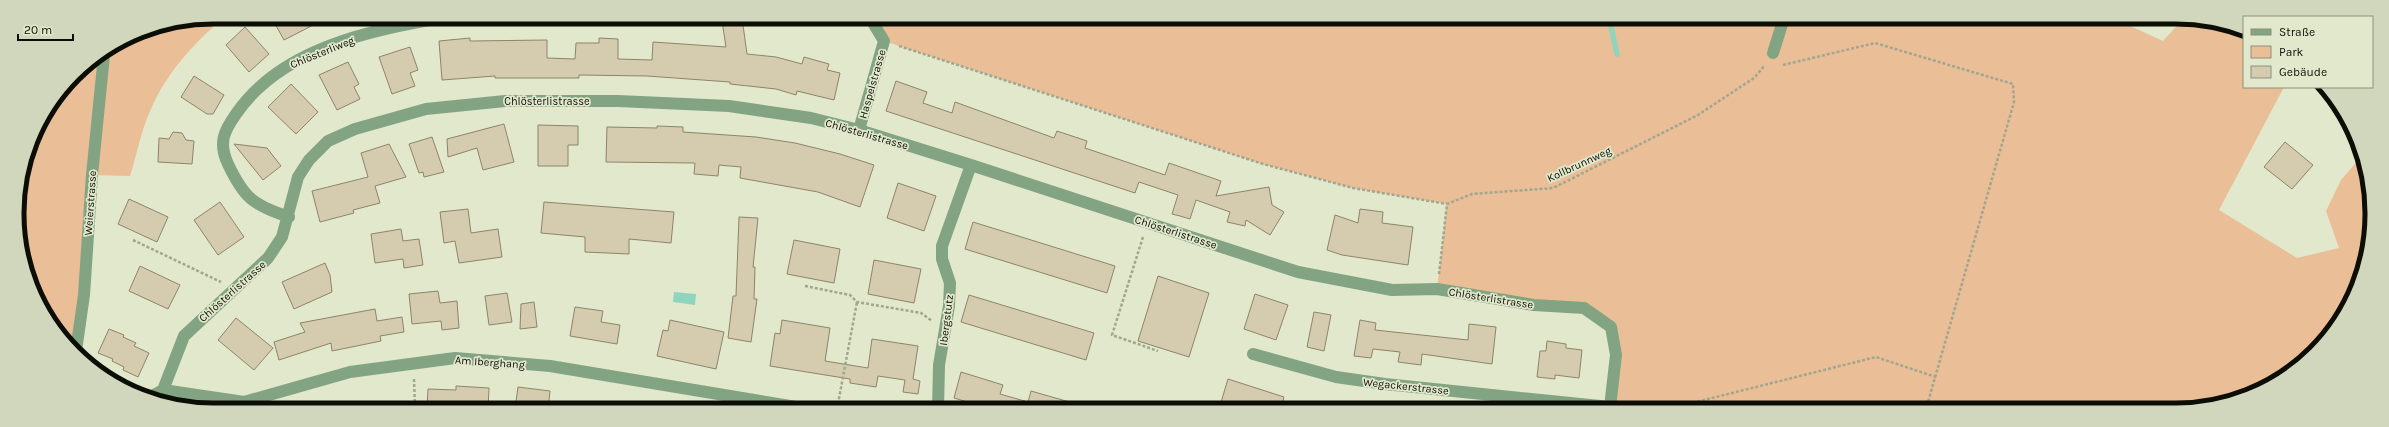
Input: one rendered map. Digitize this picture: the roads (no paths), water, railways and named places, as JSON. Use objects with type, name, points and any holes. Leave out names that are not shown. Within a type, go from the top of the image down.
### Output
[{"type":"street","name":"Chlösterliweg","points":[[289,217],[262,208],[247,196],[234,177],[222,152],[225,131],[247,97],[266,79],[300,58],[341,42],[410,24]]},
{"type":"street","name":"Haspelstrasse","points":[[859,130],[884,41],[874,24]]},
{"type":"street","points":[[1774,60],[1783,24]]},
{"type":"street","name":"Weierstrasse","points":[[77,344],[84,295],[92,175],[104,59]]},
{"type":"street","name":"Chlösterlistrasse","points":[[163,390],[184,336],[268,258],[282,236],[289,217],[298,177],[309,160],[328,141],[355,129],[426,109],[505,101],[618,101],[729,106],[787,114],[859,130],[1298,272],[1392,290],[1437,289],[1534,305],[1584,308],[1611,327],[1616,355],[1610,403]]},
{"type":"street","name":"Ibergstutz","points":[[938,403],[939,365],[949,306],[950,283],[942,259],[942,246],[971,165]]},
{"type":"street","name":"Wegackerstrasse","points":[[1254,354],[1336,377],[1385,384],[1571,403]]},
{"type":"street","name":"Am Iberghang","points":[[163,390],[244,402],[350,372],[456,358],[550,366],[772,403]]},
{"type":"street","points":[[156,394],[163,390]]},
{"type":"water","points":[[674,292],[696,294],[695,305],[673,302]]},
{"type":"waterway","points":[[1610,24],[1617,54]]}]
